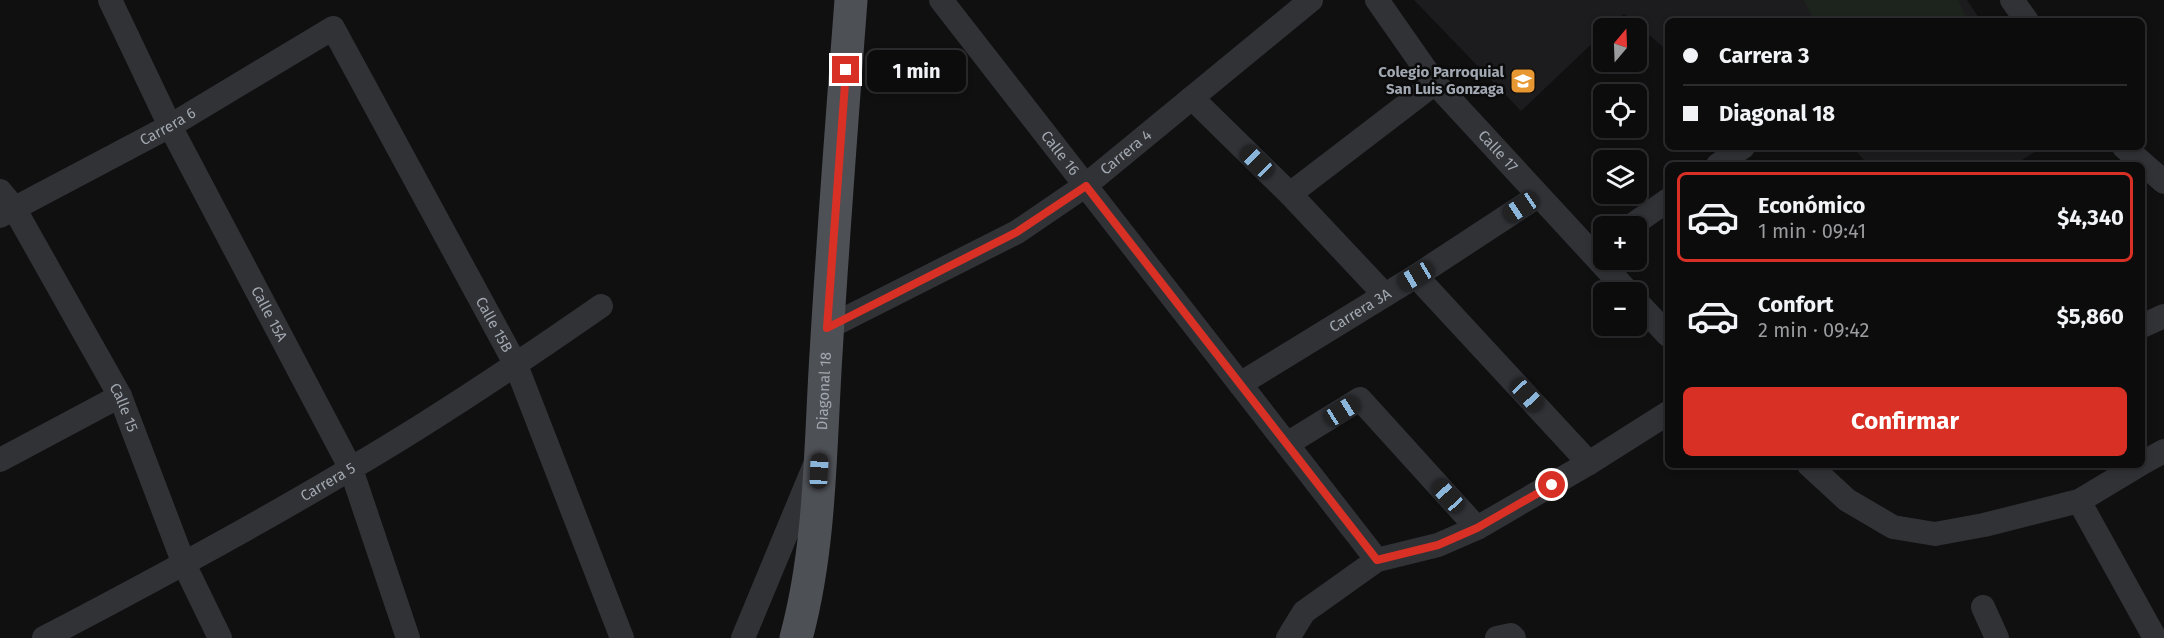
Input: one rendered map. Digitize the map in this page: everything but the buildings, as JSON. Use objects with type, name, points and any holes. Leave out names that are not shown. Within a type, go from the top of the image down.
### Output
[{"type":"main road","name":"Diagonal 18","points":[[796,638],[811,563],[817,512],[827,328],[851,0]]},
{"type":"street","name":"Calle 15A","points":[[110,0],[170,126],[351,469],[408,638]]},
{"type":"street","name":"Calle 16","points":[[942,0],[1377,560]]},
{"type":"street","name":"Carrera 4","points":[[827,328],[1017,232],[1086,186],[1311,0]]},
{"type":"street","name":"Calle 17","points":[[1377,0],[1435,83],[1538,196],[1593,246]]},
{"type":"street","points":[[2012,0],[2025,18]]},
{"type":"street","name":"Carrera 6","points":[[5,205],[170,126],[333,28]]},
{"type":"street","name":"Calle 15B","points":[[333,28],[516,365],[622,638]]},
{"type":"street","points":[[1290,194],[1435,83]]},
{"type":"street","points":[[1192,98],[1290,194],[1385,295]]},
{"type":"street","points":[[2127,150],[2141,162]]},
{"type":"street","points":[[1725,162],[1743,154]]},
{"type":"street","points":[[2145,165],[2164,182]]},
{"type":"street","name":"Carrera 3A","points":[[1240,384],[1416,276],[1538,196]]},
{"type":"street","points":[[1645,216],[1665,202]]},
{"type":"street","name":"Calle 15","points":[[5,205],[120,396],[184,564],[220,638]]},
{"type":"street","points":[[1416,276],[1589,463]]},
{"type":"street","name":"Carrera 5","points":[[44,638],[184,564],[351,469],[516,365],[601,306]]},
{"type":"street","points":[[1647,313],[1665,332]]},
{"type":"street","points":[[2145,324],[2164,315]]},
{"type":"street","points":[[0,460],[120,396]]},
{"type":"street","points":[[1287,444],[1360,399],[1477,528]]},
{"type":"street","points":[[1288,638],[1304,612],[1377,560],[1438,545],[1477,528],[1589,463],[1665,415]]},
{"type":"street","points":[[743,638],[821,451]]},
{"type":"street","points":[[2145,462],[2164,451]]},
{"type":"street","points":[[1812,468],[1847,500],[1893,527],[1935,534],[1984,525],[2079,501],[2134,468]]},
{"type":"street","points":[[2079,501],[2155,638]]},
{"type":"street","points":[[1983,607],[1997,638]]},
{"type":"street","points":[[1497,638],[1511,635],[1514,638]]},
{"type":"shaded area","name":"Colegio Parroquial San Luis Gonzaga","points":[[1414,0],[1967,0],[1979,18],[1665,18],[1665,48],[1647,33],[1647,18],[1629,18],[1624,14],[1619,18],[1593,18],[1593,43],[1521,111]]},
{"type":"shaded area","points":[[1804,0],[1958,0],[1967,18],[1813,18]]},
{"type":"shaded area","points":[[1856,150],[2038,150],[2019,162],[1866,162]]},
{"type":"place","name":"Colegio Parroquial San Luis Gonzaga","points":[[1523,81]]},
{"type":"route","points":[[846,70],[827,328],[1017,232],[1086,186],[1377,560],[1438,545],[1477,528],[1552,485]]}]
